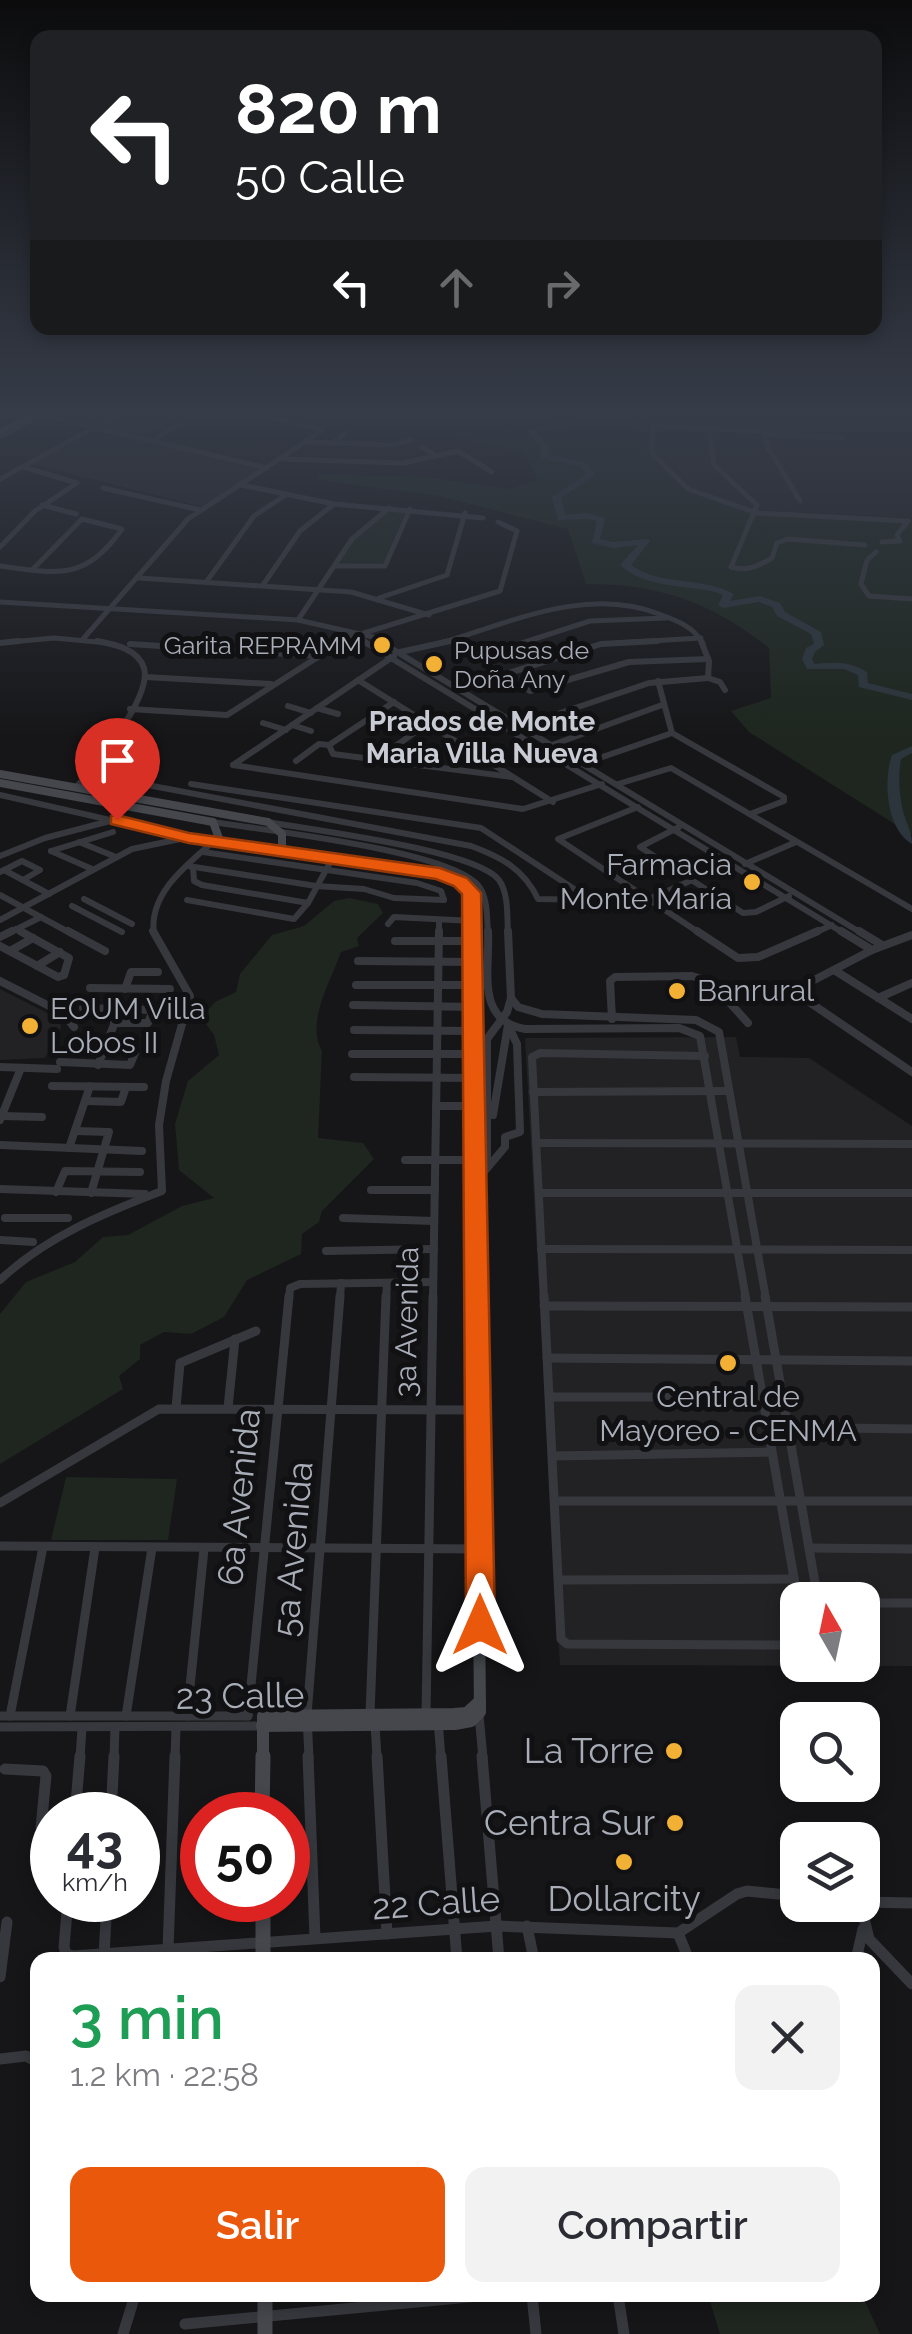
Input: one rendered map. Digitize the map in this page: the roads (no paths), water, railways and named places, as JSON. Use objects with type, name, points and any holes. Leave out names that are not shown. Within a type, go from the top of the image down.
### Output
[{"type":"main road","points":[[0,774],[268,822],[282,834],[282,852]]},
{"type":"main road","points":[[0,783],[212,822],[218,840],[445,875],[468,887],[473,901],[475,962],[478,1708]]},
{"type":"main road","name":"23 Calle","points":[[258,1719],[464,1722],[478,1708]]},
{"type":"main road","name":"6a Avenida","points":[[258,1719],[261,1792]]},
{"type":"main road","points":[[263,1922],[263,1952]]},
{"type":"street","points":[[0,547],[27,520]]},
{"type":"street","points":[[32,570],[80,520]]},
{"type":"street","points":[[0,566],[82,571],[90,567],[122,529],[93,520]]},
{"type":"street","points":[[83,639],[187,520]]},
{"type":"street","points":[[207,582],[251,520]]},
{"type":"street","points":[[264,585],[300,531],[314,520]]},
{"type":"street","points":[[298,620],[358,532],[373,520]]},
{"type":"street","points":[[334,566],[387,565],[406,520]]},
{"type":"street","points":[[379,598],[447,574],[464,520]]},
{"type":"street","points":[[751,520],[730,562],[731,567],[741,572],[772,558],[777,544],[788,539],[865,545]]},
{"type":"street","points":[[900,541],[897,535],[910,521]]},
{"type":"street","points":[[130,709],[227,715],[353,632],[363,633],[429,614],[504,586],[516,531],[498,522]]},
{"type":"street","points":[[882,542],[909,544]]},
{"type":"street","points":[[876,552],[866,560],[861,584],[869,596],[912,599]]},
{"type":"street","points":[[139,578],[320,589],[379,598],[429,614]]},
{"type":"street","points":[[0,602],[298,620],[353,632],[409,657],[513,729],[618,784],[790,895],[882,946]]},
{"type":"street","points":[[602,784],[528,810],[234,768],[234,764],[397,654],[562,604],[617,602],[671,618],[702,638],[709,677]]},
{"type":"street","points":[[671,618],[590,621],[477,658],[530,691],[628,662],[708,659]]},
{"type":"street","points":[[363,633],[552,745],[638,807],[745,864],[872,950]]},
{"type":"street","points":[[456,690],[610,642],[702,638]]},
{"type":"street","points":[[0,643],[83,639],[136,656],[144,666],[146,677],[130,709],[100,762],[78,784]]},
{"type":"street","points":[[130,644],[319,656]]},
{"type":"street","points":[[409,657],[415,650]]},
{"type":"street","points":[[146,677],[273,684]]},
{"type":"street","points":[[513,729],[658,681],[709,677],[720,682],[725,690]]},
{"type":"street","points":[[358,680],[553,802]]},
{"type":"street","points":[[658,681],[672,732],[784,797],[784,801],[750,814]]},
{"type":"street","points":[[330,748],[394,702]]},
{"type":"street","points":[[288,706],[338,714]]},
{"type":"street","points":[[552,745],[662,706]]},
{"type":"street","points":[[263,723],[311,731]]},
{"type":"street","points":[[376,760],[428,723]]},
{"type":"street","points":[[579,765],[672,732]]},
{"type":"street","points":[[296,762],[320,744],[336,756],[512,777]]},
{"type":"street","points":[[618,784],[667,768],[912,910]]},
{"type":"street","points":[[142,784],[471,846],[503,858],[533,886],[538,900],[591,900],[481,828],[191,784]]},
{"type":"street","points":[[214,799],[219,787]]},
{"type":"street","points":[[0,795],[189,838],[218,840]]},
{"type":"street","points":[[638,807],[558,839],[745,959],[758,958],[832,925]]},
{"type":"street","points":[[0,856],[50,836],[117,820]]},
{"type":"street","points":[[212,822],[426,859],[468,874],[484,894],[490,1007],[516,1044],[520,1132],[505,1136],[505,1147],[477,1180]]},
{"type":"street","points":[[268,822],[464,859],[500,880],[506,900],[510,998],[502,1022],[494,1133],[487,1168]]},
{"type":"street","points":[[680,827],[640,846],[748,914],[790,895]]},
{"type":"street","points":[[93,870],[50,851],[113,832]]},
{"type":"street","points":[[399,845],[407,834]]},
{"type":"street","points":[[0,920],[116,857],[152,842],[189,838]]},
{"type":"street","points":[[0,1280],[92,1218],[155,1194],[164,1186],[160,1126],[166,1081],[190,996],[155,936],[153,924],[163,892],[218,840]]},
{"type":"street","points":[[79,842],[116,857]]},
{"type":"street","points":[[745,864],[796,842]]},
{"type":"street","points":[[190,866],[316,886],[364,889],[394,898],[446,899],[431,886],[203,852]]},
{"type":"street","points":[[186,900],[294,919],[332,859]]},
{"type":"street","points":[[2,871],[22,861],[40,870],[22,880]]},
{"type":"street","points":[[190,866],[194,881],[202,885],[308,902]]},
{"type":"street","points":[[2,871],[49,894]]},
{"type":"street","points":[[649,899],[690,881]]},
{"type":"street","points":[[1,896],[105,951]]},
{"type":"street","points":[[84,900],[132,924]]},
{"type":"street","points":[[72,906],[122,932]]},
{"type":"street","points":[[0,936],[41,916]]},
{"type":"street","points":[[388,924],[394,917],[474,921]]},
{"type":"street","points":[[109,926],[121,918]]},
{"type":"street","name":"3a Avenida","points":[[439,920],[428,1549],[432,1720],[456,1952]]},
{"type":"street","points":[[0,946],[62,977],[69,958],[16,928]]},
{"type":"street","points":[[910,937],[872,950],[796,987],[795,994],[912,1072]]},
{"type":"street","points":[[10,952],[34,938]]},
{"type":"street","points":[[395,941],[474,940]]},
{"type":"street","points":[[37,966],[60,952]]},
{"type":"street","points":[[358,961],[475,962]]},
{"type":"street","points":[[834,970],[912,1019]]},
{"type":"street","points":[[126,986],[131,972],[158,972]]},
{"type":"street","points":[[141,986],[145,972]]},
{"type":"street","points":[[612,1019],[610,982],[615,977],[692,976],[711,982],[748,1023]]},
{"type":"street","points":[[0,982],[64,1014],[74,1027]]},
{"type":"street","points":[[878,998],[912,983]]},
{"type":"street","points":[[356,985],[475,985]]},
{"type":"street","points":[[90,988],[141,986],[170,990]]},
{"type":"street","points":[[510,998],[533,1012],[612,1019],[696,1020],[711,1024],[719,1032],[815,1582]]},
{"type":"street","points":[[353,1005],[475,1008]]},
{"type":"street","points":[[82,1008],[152,1010],[151,1022],[114,1023]]},
{"type":"street","points":[[98,1064],[120,1009]]},
{"type":"street","points":[[494,1133],[487,1038],[502,1022],[533,1012]]},
{"type":"street","points":[[581,1028],[582,1017]]},
{"type":"street","points":[[502,1022],[525,1029],[692,1031],[702,1040],[795,1582]]},
{"type":"street","points":[[354,1030],[475,1031]]},
{"type":"street","points":[[0,1066],[130,1064],[135,1053],[103,1050]]},
{"type":"street","points":[[706,1056],[540,1053],[532,1057],[563,1642],[780,1642]]},
{"type":"street","points":[[352,1054],[476,1054]]},
{"type":"street","points":[[21,1068],[1,1118],[42,1117]]},
{"type":"street","points":[[354,1078],[476,1078]]},
{"type":"street","points":[[52,1086],[144,1087]]},
{"type":"street","points":[[69,1148],[90,1086]]},
{"type":"street","points":[[86,1101],[121,1102],[126,1086]]},
{"type":"street","points":[[533,1092],[728,1091]]},
{"type":"street","points":[[436,1106],[476,1106]]},
{"type":"street","points":[[75,1131],[109,1132],[91,1193]]},
{"type":"street","points":[[536,1143],[912,1144]]},
{"type":"street","points":[[0,1145],[142,1151]]},
{"type":"street","points":[[405,1160],[476,1160]]},
{"type":"street","points":[[56,1192],[64,1171],[140,1172]]},
{"type":"street","points":[[0,1189],[155,1194]]},
{"type":"street","points":[[371,1190],[435,1190]]},
{"type":"street","points":[[539,1194],[912,1193]]},
{"type":"street","points":[[5,1218],[68,1218]]},
{"type":"street","points":[[344,1218],[434,1221]]},
{"type":"street","points":[[0,1240],[33,1242]]},
{"type":"street","points":[[326,1251],[434,1249]]},
{"type":"street","points":[[541,1249],[912,1250]]},
{"type":"street","points":[[0,1265],[16,1266]]},
{"type":"street","points":[[341,1284],[432,1282]]},
{"type":"street","points":[[387,1283],[373,1719],[387,1934]]},
{"type":"street","name":"6a Avenida","points":[[258,1719],[263,1548],[292,1285],[341,1284]]},
{"type":"street","name":"5a Avenida","points":[[314,1938],[307,1720],[341,1284]]},
{"type":"street","points":[[544,1306],[912,1307]]},
{"type":"street","points":[[176,1408],[184,1360],[256,1331]]},
{"type":"street","points":[[228,1408],[235,1340]]},
{"type":"street","points":[[547,1358],[912,1361]]},
{"type":"street","points":[[550,1397],[762,1396]]},
{"type":"street","points":[[0,1503],[152,1410],[479,1410]]},
{"type":"street","points":[[768,1427],[912,1429]]},
{"type":"street","points":[[552,1456],[772,1452]]},
{"type":"street","points":[[555,1501],[912,1501]]},
{"type":"street","points":[[0,1546],[480,1549]]},
{"type":"street","points":[[5,1716],[43,1547]]},
{"type":"street","points":[[70,1716],[95,1548]]},
{"type":"street","points":[[126,1716],[152,1548]]},
{"type":"street","points":[[188,1716],[204,1548]]},
{"type":"street","points":[[809,1548],[912,1549]]},
{"type":"street","points":[[559,1580],[794,1579]]},
{"type":"street","points":[[880,1602],[912,1603]]},
{"type":"street","points":[[478,1708],[498,1952]]},
{"type":"street","name":"23 Calle","points":[[5,1716],[258,1719]]},
{"type":"street","name":"23 Calle","points":[[0,1727],[176,1727],[258,1719]]},
{"type":"street","points":[[112,1792],[115,1727]]},
{"type":"street","points":[[168,1950],[176,1727]]},
{"type":"street","points":[[77,1792],[82,1728]]},
{"type":"street","points":[[5,1770],[43,1771],[44,1792]]},
{"type":"street","points":[[686,1952],[678,1934],[747,1891],[780,1894]]},
{"type":"street","points":[[880,1904],[912,1903]]},
{"type":"street","points":[[0,1977],[6,1922]]},
{"type":"street","name":"22 Calle","points":[[66,1952],[67,1922]]},
{"type":"street","points":[[104,1952],[106,1922]]},
{"type":"street","points":[[858,1952],[863,1922]]},
{"type":"street","name":"22 Calle","points":[[147,1952],[496,1926],[678,1934]]},
{"type":"street","points":[[528,1926],[533,1952]]},
{"type":"street","points":[[863,1929],[912,1984]]},
{"type":"street","points":[[0,2060],[30,2058]]},
{"type":"street","points":[[123,2334],[133,2302]]},
{"type":"street","points":[[184,2324],[265,2326],[439,2302]]},
{"type":"street","points":[[533,2302],[536,2334]]},
{"type":"street","points":[[619,2302],[624,2334]]},
{"type":"waterway","points":[[602,520],[595,541],[613,545],[645,541],[625,565],[634,572],[729,594],[723,605],[760,599],[776,605],[781,614],[816,632],[819,645],[810,650],[807,659],[811,667],[850,667],[863,674],[863,685],[912,697]]},
{"type":"waterway","points":[[912,749],[896,757],[894,776],[901,824],[912,840]]},
{"type":"place","name":"Garita REPRAMM","points":[[382,645]]},
{"type":"place","name":"Pupusas de Doña Any","points":[[434,664]]},
{"type":"place","name":"Farmacia Monte María","points":[[752,882]]},
{"type":"place","name":"Banrural","points":[[677,991]]},
{"type":"place","name":"EOUM Villa Lobos II","points":[[30,1026]]},
{"type":"place","name":"Central de Mayoreo - CENMA","points":[[728,1363]]},
{"type":"place","name":"La Torre","points":[[674,1751]]},
{"type":"place","name":"Centra Sur","points":[[675,1823]]},
{"type":"place","name":"Dollarcity","points":[[624,1862]]},
{"type":"district","name":"Prados de Monte Maria Villa Nueva","points":[[482,737]]}]
